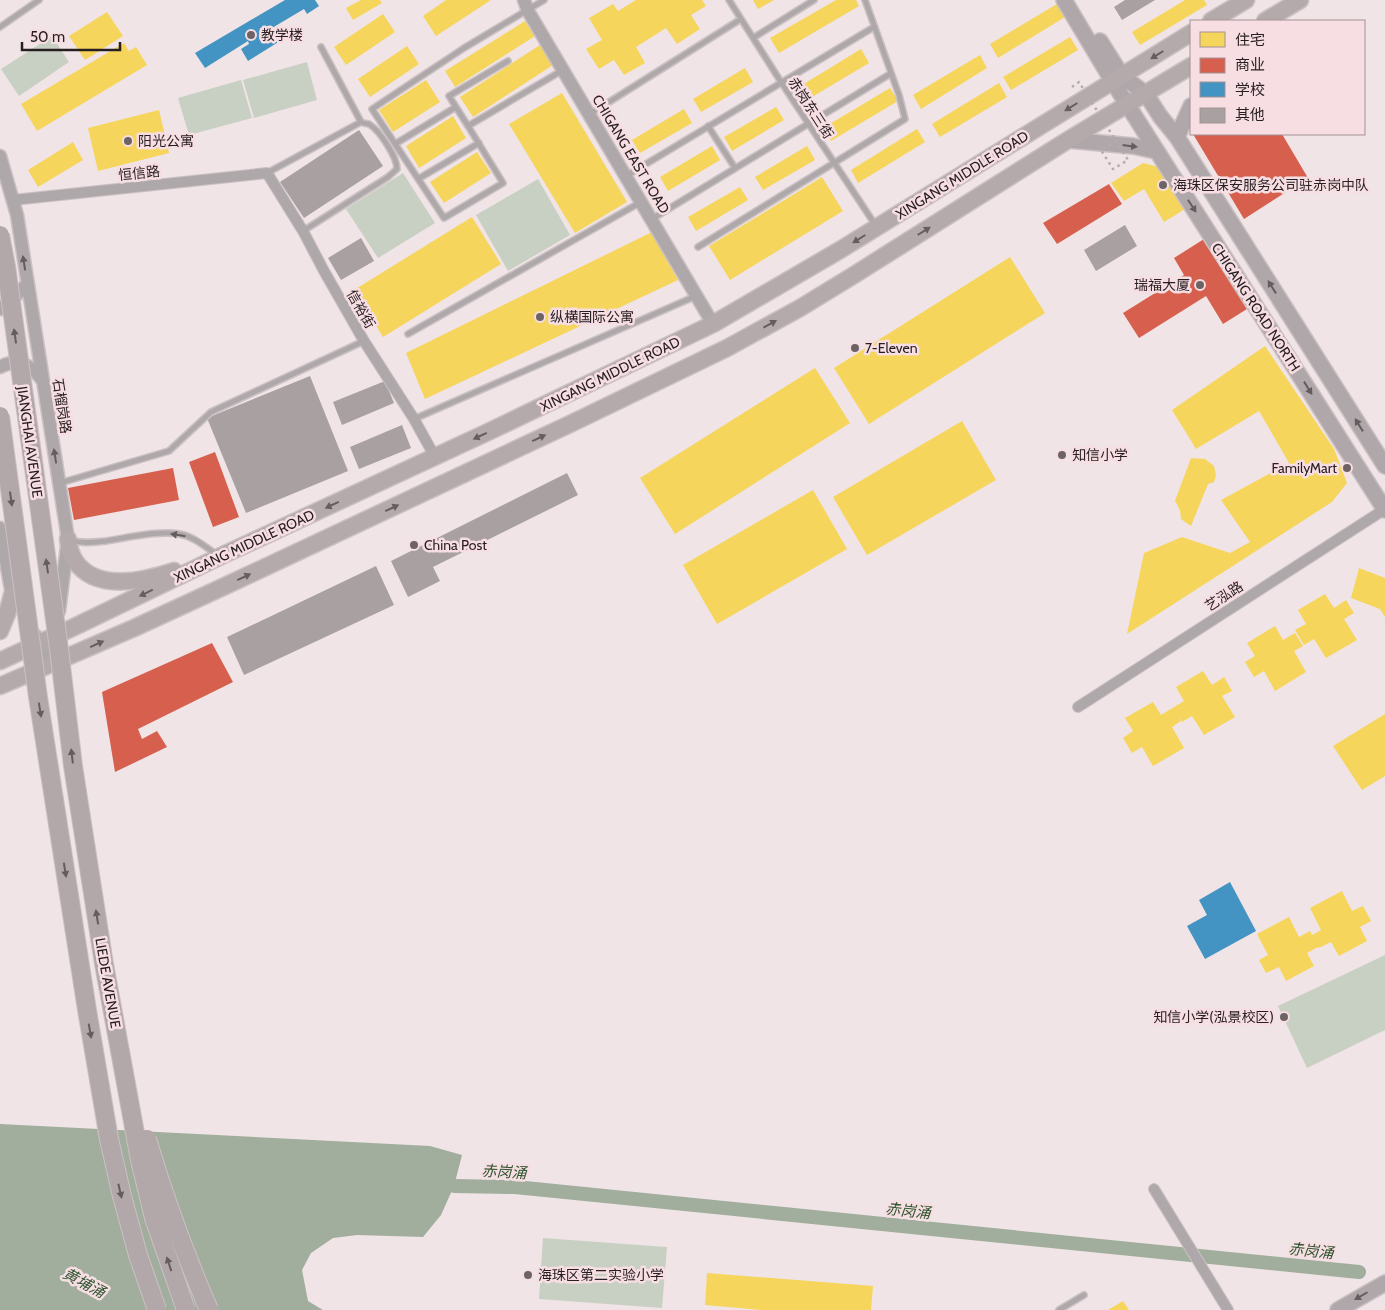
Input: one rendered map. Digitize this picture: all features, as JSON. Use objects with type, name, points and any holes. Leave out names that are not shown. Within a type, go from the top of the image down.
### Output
[{"type":"highway","name":"JIANGHAI AVENUE","points":[[0,235],[6,266],[55,649]]},
{"type":"highway","name":"JIANGHAI AVENUE","points":[[0,416],[33,662]]},
{"type":"highway","name":"LIEDE AVENUE","points":[[55,649],[116,1029],[140,1160],[154,1218],[186,1310]]},
{"type":"highway","name":"LIEDE AVENUE","points":[[33,662],[87,1010],[109,1138],[138,1255],[157,1310]]},
{"type":"highway","points":[[116,1029],[171,1215],[208,1310]]},
{"type":"main road","points":[[1064,0],[1117,79],[1146,94]]},
{"type":"main road","points":[[1075,0],[1117,79]]},
{"type":"main road","points":[[1213,20],[1246,0]]},
{"type":"main road","points":[[1267,20],[1300,0]]},
{"type":"main road","name":"XINGANG MIDDLE ROAD","points":[[0,686],[123,604],[713,324],[877,227],[1190,34]]},
{"type":"main road","name":"XINGANG MIDDLE ROAD","points":[[0,661],[40,643],[55,649],[134,628],[727,348],[800,308],[1068,140],[1190,67]]},
{"type":"main road","name":"CHIGANG ROAD NORTH","points":[[1117,79],[1127,104],[1385,509]]},
{"type":"main road","name":"CHIGANG ROAD NORTH","points":[[1146,94],[1160,116],[1177,136],[1385,466]]},
{"type":"main road","points":[[1177,136],[1190,108]]},
{"type":"main road","points":[[1068,140],[1156,150]]},
{"type":"main road","points":[[713,324],[727,348]]},
{"type":"main road","points":[[669,346],[682,370]]},
{"type":"main road","points":[[68,539],[70,552],[75,562],[92,576],[118,582],[140,580],[221,556]]},
{"type":"main road","points":[[0,631],[8,614],[12,595]]},
{"type":"main road","points":[[123,604],[134,628]]},
{"type":"main road","points":[[1338,1310],[1385,1283]]},
{"type":"street","name":"CHIGANG EAST ROAD","points":[[526,5],[713,324]]},
{"type":"street","name":"石榴岗路","points":[[0,156],[17,215],[68,539],[55,649]]},
{"type":"street","name":"恒信路","points":[[13,200],[268,173]]},
{"type":"street","name":"信裕街","points":[[268,173],[303,231],[324,272],[364,341],[414,419],[435,457]]},
{"type":"street","points":[[0,309],[14,299],[27,284]]},
{"type":"street","points":[[0,367],[17,362],[35,370],[43,381]]},
{"type":"street","name":"艺泓路","points":[[1078,707],[1385,509]]},
{"type":"street","points":[[0,528],[12,595],[40,643],[55,649]]},
{"type":"street","points":[[1154,1188],[1228,1310]]},
{"type":"lane","points":[[0,27],[39,0]]},
{"type":"lane","points":[[508,61],[449,96],[503,183],[444,218],[372,109],[526,5],[544,0]]},
{"type":"lane","name":"赤岗东三街","points":[[729,0],[877,227]]},
{"type":"lane","points":[[753,38],[814,0]]},
{"type":"lane","points":[[698,247],[905,118],[899,95],[864,0]]},
{"type":"lane","points":[[589,114],[741,19]]},
{"type":"lane","points":[[626,176],[874,27]]},
{"type":"lane","points":[[321,47],[361,122]]},
{"type":"lane","points":[[468,126],[563,70]]},
{"type":"lane","points":[[652,219],[890,74]]},
{"type":"lane","points":[[395,144],[456,107]]},
{"type":"lane","points":[[268,173],[361,122],[369,124],[387,144],[397,164],[397,169],[388,177],[303,231]]},
{"type":"lane","points":[[708,126],[735,168]]},
{"type":"lane","points":[[418,179],[479,143]]},
{"type":"lane","points":[[408,334],[641,202]]},
{"type":"lane","points":[[414,419],[697,296]]},
{"type":"lane","points":[[59,484],[169,451],[211,412],[364,341]]},
{"type":"lane","points":[[68,539],[76,542],[94,542],[162,533],[178,534],[188,536],[221,556]]},
{"type":"lane","points":[[1059,1310],[1084,1295]]},
{"type":"path","points":[[1072,87],[1078,82],[1128,160],[1113,169],[1101,150],[1111,144]]},
{"type":"shaded area","points":[[52,36],[69,62],[19,96],[1,69]]},
{"type":"shaded area","points":[[307,62],[317,100],[254,118],[243,80]]},
{"type":"shaded area","points":[[241,80],[252,118],[189,135],[178,98]]},
{"type":"shaded area","points":[[403,173],[435,223],[378,258],[346,209]]},
{"type":"shaded area","points":[[538,179],[570,235],[508,271],[476,215]]},
{"type":"shaded area","points":[[1385,955],[1385,1030],[1307,1068],[1278,1006]]},
{"type":"shaded area","points":[[543,1238],[667,1247],[662,1308],[539,1299]]},
{"type":"water","name":"黄埔涌","points":[[0,1124],[430,1146],[462,1155],[454,1186],[441,1215],[423,1237],[357,1235],[333,1238],[311,1253],[302,1270],[308,1301],[323,1310],[0,1310]]},
{"type":"building: 住宅","points":[[361,0],[380,0],[382,3],[353,20],[346,8]]},
{"type":"building: 住宅","points":[[446,0],[491,0],[436,36],[423,16]]},
{"type":"building: 住宅","points":[[636,0],[702,0],[706,6],[691,15],[700,29],[677,44],[666,28],[636,47],[645,63],[624,75],[614,60],[599,69],[586,49],[602,40],[589,18],[613,4],[618,11]]},
{"type":"building: 住宅","points":[[753,0],[774,0],[758,9]]},
{"type":"building: 住宅","points":[[836,0],[856,0],[859,6],[779,53],[770,38]]},
{"type":"building: 住宅","points":[[1185,0],[1204,0],[1207,5],[1140,45],[1132,32]]},
{"type":"building: 住宅","points":[[1057,4],[1065,17],[998,58],[990,44]]},
{"type":"building: 住宅","points":[[107,12],[123,36],[85,60],[69,36]]},
{"type":"building: 住宅","points":[[383,14],[395,32],[346,65],[334,47]]},
{"type":"building: 住宅","points":[[525,21],[535,36],[455,87],[445,71]]},
{"type":"building: 住宅","points":[[1070,37],[1078,50],[1011,90],[1003,77]]},
{"type":"building: 住宅","points":[[124,43],[129,51],[136,47],[147,65],[37,131],[21,104]]},
{"type":"building: 住宅","points":[[540,45],[553,65],[473,117],[460,97]]},
{"type":"building: 住宅","points":[[407,46],[419,64],[370,97],[358,79]]},
{"type":"building: 住宅","points":[[861,49],[869,63],[802,103],[794,90]]},
{"type":"building: 住宅","points":[[980,55],[987,68],[921,109],[913,95]]},
{"type":"building: 住宅","points":[[745,68],[753,82],[701,112],[693,99]]},
{"type":"building: 住宅","points":[[426,80],[440,102],[393,132],[379,110]]},
{"type":"building: 住宅","points":[[999,83],[1007,97],[940,137],[932,124]]},
{"type":"building: 住宅","points":[[890,88],[898,101],[831,141],[823,128]]},
{"type":"building: 住宅","points":[[562,93],[627,202],[575,233],[509,124]]},
{"type":"building: 住宅","points":[[776,107],[784,120],[732,151],[724,137]]},
{"type":"building: 住宅","points":[[684,109],[692,123],[640,153],[632,140]]},
{"type":"building: 住宅","name":"阳光公寓","points":[[159,110],[169,153],[98,171],[88,128]]},
{"type":"building: 住宅","points":[[453,116],[466,138],[419,168],[406,146]]},
{"type":"building: 住宅","points":[[917,129],[925,142],[858,183],[851,170]]},
{"type":"building: 住宅","points":[[73,142],[83,160],[38,187],[28,170]]},
{"type":"building: 住宅","points":[[712,146],[720,160],[668,191],[660,177]]},
{"type":"building: 住宅","points":[[807,146],[815,160],[763,190],[755,177]]},
{"type":"building: 住宅","points":[[477,152],[491,173],[444,203],[430,182]]},
{"type":"building: 住宅","points":[[1143,163],[1159,167],[1185,209],[1164,222],[1144,189],[1124,201],[1111,183]]},
{"type":"building: 住宅","points":[[822,177],[843,211],[730,280],[709,246]]},
{"type":"building: 住宅","points":[[740,187],[748,200],[696,231],[688,217]]},
{"type":"building: 住宅","points":[[472,217],[501,264],[383,337],[354,290]]},
{"type":"building: 住宅","name":"纵横国际公寓","points":[[652,232],[678,280],[425,399],[406,353]]},
{"type":"building: 住宅","points":[[1010,257],[1045,313],[869,424],[834,368]]},
{"type":"building: 住宅","points":[[1265,346],[1334,449],[1347,483],[1332,502],[1127,634],[1144,553],[1182,537],[1230,553],[1250,542],[1221,500],[1289,463],[1259,411],[1196,449],[1172,410]]},
{"type":"building: 住宅","points":[[815,368],[850,423],[675,534],[640,478]]},
{"type":"building: 住宅","points":[[962,421],[996,480],[867,555],[833,497]]},
{"type":"building: 住宅","points":[[1191,458],[1205,459],[1214,466],[1216,475],[1214,482],[1208,484],[1191,526],[1181,519],[1180,510],[1175,501]]},
{"type":"building: 住宅","points":[[813,490],[847,549],[717,624],[683,565]]},
{"type":"building: 住宅","points":[[1359,568],[1385,578],[1385,617],[1380,609],[1351,598]]},
{"type":"building: 住宅","points":[[1325,594],[1334,608],[1346,600],[1354,613],[1344,619],[1357,640],[1326,658],[1314,639],[1304,645],[1295,630],[1306,624],[1298,610]]},
{"type":"building: 住宅","points":[[1275,626],[1283,640],[1295,633],[1303,646],[1294,651],[1306,672],[1275,691],[1264,671],[1254,677],[1245,662],[1255,656],[1247,643]]},
{"type":"building: 住宅","points":[[1203,671],[1212,685],[1224,677],[1232,691],[1222,696],[1235,717],[1204,735],[1192,716],[1182,722],[1177,713],[1181,721],[1172,727],[1184,748],[1153,766],[1142,747],[1132,753],[1123,738],[1133,731],[1125,718],[1153,702],[1161,715],[1184,701],[1176,687]]},
{"type":"building: 住宅","points":[[1385,714],[1385,776],[1362,790],[1333,746]]},
{"type":"building: 住宅","points":[[1342,891],[1352,911],[1363,906],[1371,921],[1360,927],[1367,941],[1339,956],[1331,942],[1318,947],[1307,953],[1314,966],[1286,981],[1279,967],[1266,973],[1259,960],[1268,955],[1257,934],[1289,917],[1299,937],[1310,931],[1312,935],[1321,930],[1310,908]]},
{"type":"building: 住宅","points":[[707,1273],[873,1286],[871,1310],[761,1310],[705,1305]]},
{"type":"building: 住宅","points":[[1123,1301],[1129,1310],[1108,1310]]},
{"type":"building: 商业","points":[[1194,135],[1283,135],[1308,178],[1244,219]]},
{"type":"building: 商业","points":[[1109,184],[1122,204],[1057,244],[1043,223]]},
{"type":"building: 商业","name":"瑞福大厦","points":[[1204,239],[1247,309],[1223,324],[1206,296],[1139,338],[1123,313],[1184,275],[1174,258]]},
{"type":"building: 商业","points":[[215,452],[239,517],[213,527],[189,462]]},
{"type":"building: 商业","points":[[173,468],[179,500],[74,520],[68,488]]},
{"type":"building: 商业","points":[[212,643],[233,682],[138,729],[142,739],[157,731],[167,747],[115,772],[102,692]]},
{"type":"building: 学校","name":"教学楼","points":[[285,0],[315,0],[319,6],[307,14],[304,9],[272,28],[280,41],[248,61],[241,49],[249,44],[248,41],[205,68],[195,53]]},
{"type":"building: 学校","points":[[1230,882],[1256,931],[1205,959],[1187,926],[1207,915],[1199,900]]},
{"type":"building: 其他","points":[[1125,0],[1155,0],[1122,20],[1114,7]]},
{"type":"building: 其他","points":[[359,130],[383,166],[304,218],[280,182]]},
{"type":"building: 其他","points":[[1125,225],[1137,246],[1096,271],[1084,250]]},
{"type":"building: 其他","points":[[361,238],[374,261],[341,280],[328,258]]},
{"type":"building: 其他","points":[[310,376],[348,471],[246,513],[207,418]]},
{"type":"building: 其他","points":[[385,381],[394,403],[342,425],[333,402]]},
{"type":"building: 其他","points":[[402,425],[411,448],[359,469],[350,447]]},
{"type":"building: 其他","points":[[567,473],[578,495],[433,567],[440,581],[408,597],[391,561]]},
{"type":"building: 其他","points":[[376,566],[394,605],[244,675],[227,637]]},
{"type":"waterway","name":"赤岗涌","points":[[454,1186],[515,1187],[1359,1272]]},
{"type":"place","name":"教学楼","points":[[251,35]]},
{"type":"place","name":"阳光公寓","points":[[128,141]]},
{"type":"place","name":"海珠区保安服务公司驻赤岗中队","points":[[1163,185]]},
{"type":"place","name":"瑞福大厦","points":[[1200,285]]},
{"type":"place","name":"纵横国际公寓","points":[[540,317]]},
{"type":"place","name":"7-Eleven","points":[[855,348]]},
{"type":"place","name":"知信小学","points":[[1062,455]]},
{"type":"place","name":"FamilyMart","points":[[1347,468]]},
{"type":"place","name":"China Post","points":[[414,545]]},
{"type":"place","name":"知信小学(泓景校区)","points":[[1284,1017]]},
{"type":"place","name":"海珠区第二实验小学","points":[[528,1275]]}]
